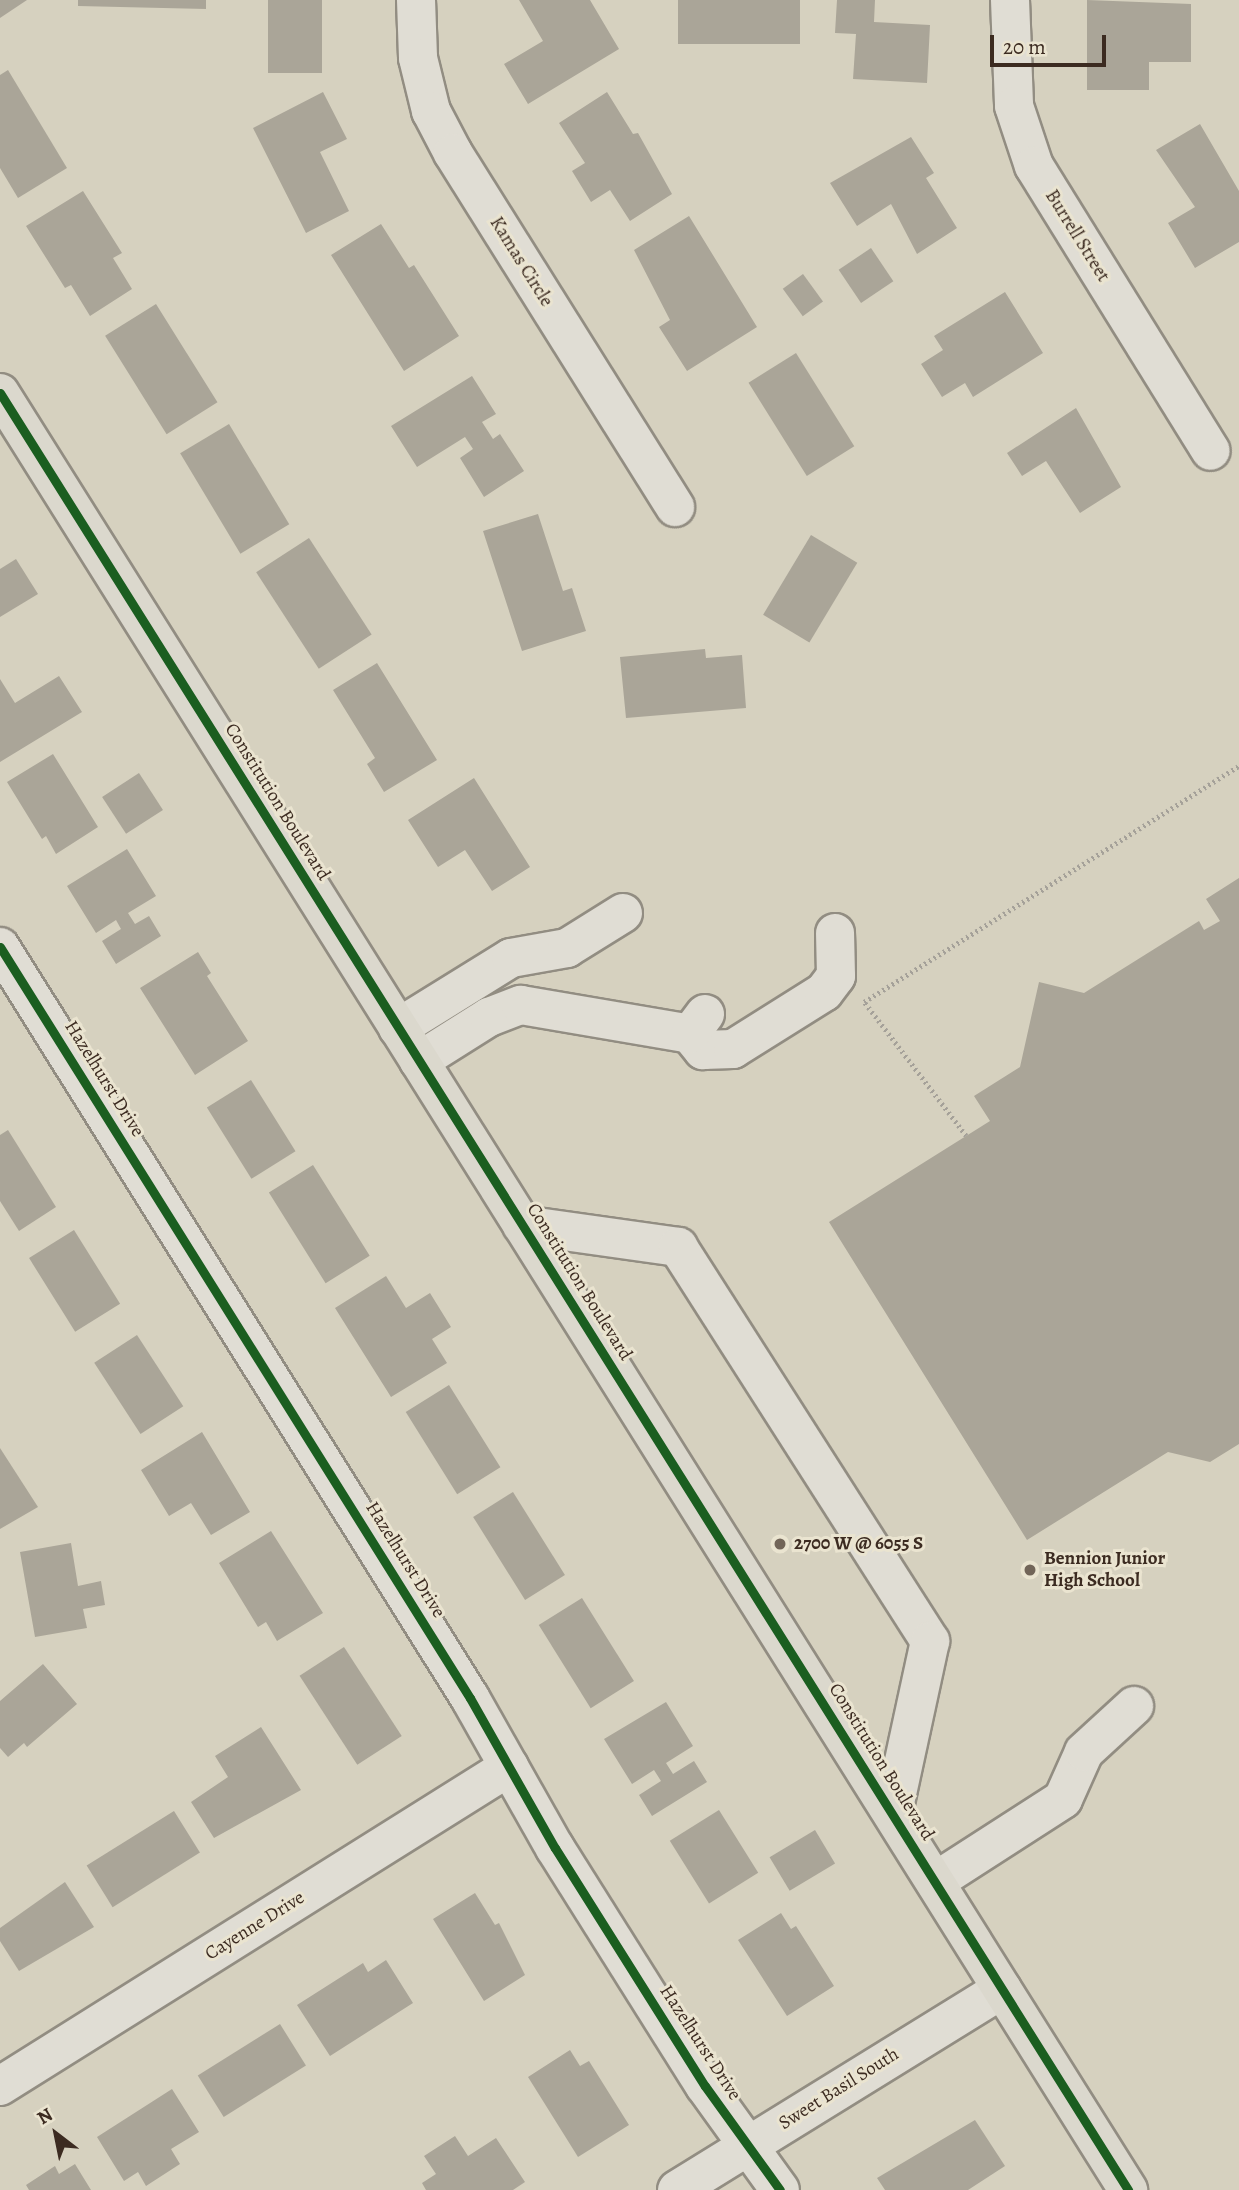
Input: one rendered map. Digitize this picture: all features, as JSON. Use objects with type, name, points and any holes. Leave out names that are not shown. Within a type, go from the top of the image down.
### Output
[{"type":"main road","name":"Constitution Boulevard","points":[[0,393],[1128,2190]]},
{"type":"street","name":"Kamas Circle","points":[[416,0],[418,58],[436,122],[675,507]]},
{"type":"street","name":"Burrell Street","points":[[1010,0],[1014,106],[1034,166],[1210,450]]},
{"type":"street","points":[[398,1028],[511,958],[567,948],[623,913]]},
{"type":"street","points":[[419,1061],[489,1017],[521,1006],[697,1024],[703,1049],[733,1049],[824,992],[836,976],[835,933]]},
{"type":"street","name":"Hazelhurst Drive","points":[[0,947],[509,1767],[633,1973],[780,2190]]},
{"type":"street","points":[[522,1225],[678,1247],[930,1641],[893,1812]]},
{"type":"street","points":[[936,1881],[1063,1799],[1084,1752],[1134,1706]]},
{"type":"street","name":"Cayenne Drive","points":[[0,2086],[509,1767]]},
{"type":"street","name":"Sweet Basil South","points":[[677,2190],[1002,1989]]},
{"type":"path","points":[[966,1136],[864,1002],[1239,766]]},
{"type":"building","points":[[0,0],[27,0],[0,18]]},
{"type":"building","points":[[78,0],[206,0],[206,9],[78,6]]},
{"type":"building","points":[[268,0],[322,0],[322,73],[268,73]]},
{"type":"building","points":[[519,0],[590,0],[619,49],[528,104],[504,64],[543,41]]},
{"type":"building","points":[[678,0],[800,0],[800,44],[678,44]]},
{"type":"building","points":[[837,0],[875,0],[874,22],[930,25],[927,83],[853,79],[856,34],[835,33]]},
{"type":"building","points":[[1087,0],[1191,4],[1191,62],[1149,62],[1149,90],[1087,90]]},
{"type":"building","points":[[8,70],[67,168],[18,198],[0,168],[0,75]]},
{"type":"building","points":[[323,92],[347,139],[320,152],[349,211],[306,233],[253,128]]},
{"type":"building","points":[[607,92],[633,134],[638,133],[672,194],[630,221],[610,190],[591,202],[572,171],[585,163],[559,123]]},
{"type":"building","points":[[1200,124],[1239,191],[1239,242],[1195,268],[1168,223],[1195,207],[1156,150]]},
{"type":"building","points":[[911,137],[934,173],[926,178],[957,228],[917,254],[891,204],[857,226],[830,183]]},
{"type":"building","points":[[83,191],[122,253],[113,258],[132,289],[90,316],[71,285],[65,288],[26,226]]},
{"type":"building","points":[[689,216],[757,327],[687,371],[659,327],[670,320],[634,250]]},
{"type":"building","points":[[381,224],[409,268],[414,265],[459,336],[404,371],[331,255]]},
{"type":"building","points":[[871,248],[893,281],[861,303],[839,270]]},
{"type":"building","points":[[803,274],[823,302],[803,316],[783,289]]},
{"type":"building","points":[[1005,292],[1043,353],[973,397],[965,383],[942,397],[921,364],[943,350],[934,336]]},
{"type":"building","points":[[156,304],[217,402],[167,434],[105,336]]},
{"type":"building","points":[[796,353],[854,446],[807,476],[749,383]]},
{"type":"building","points":[[472,376],[496,414],[482,422],[493,439],[500,434],[524,471],[484,497],[460,458],[473,449],[465,437],[417,467],[391,426]]},
{"type":"building","points":[[1076,408],[1121,487],[1080,513],[1046,461],[1022,476],[1007,453]]},
{"type":"building","points":[[229,424],[289,524],[240,554],[180,453]]},
{"type":"building","points":[[538,514],[563,591],[572,588],[586,631],[522,651],[483,531]]},
{"type":"building","points":[[811,535],[857,563],[809,643],[763,615]]},
{"type":"building","points":[[309,538],[372,634],[319,669],[256,572]]},
{"type":"building","points":[[16,559],[38,594],[0,617],[0,569]]},
{"type":"building","points":[[705,649],[706,658],[742,655],[746,708],[626,718],[620,657]]},
{"type":"building","points":[[377,663],[437,760],[384,792],[367,764],[375,758],[333,690]]},
{"type":"building","points":[[59,676],[82,712],[0,762],[0,679],[15,703]]},
{"type":"building","points":[[53,754],[98,827],[56,854],[46,836],[42,839],[7,782]]},
{"type":"building","points":[[139,773],[163,810],[126,834],[102,797]]},
{"type":"building","points":[[474,778],[530,867],[492,891],[465,850],[438,867],[408,820]]},
{"type":"building","points":[[127,849],[156,896],[128,913],[135,924],[149,916],[161,936],[116,964],[102,941],[121,929],[116,920],[96,933],[67,886]]},
{"type":"building","points":[[1239,878],[1239,1444],[1210,1462],[1168,1452],[1027,1540],[829,1222],[990,1121],[974,1096],[1020,1067],[1039,982],[1084,993],[1199,921],[1204,930],[1220,921],[1206,899]]},
{"type":"building","points":[[198,952],[211,973],[207,976],[248,1041],[195,1075],[140,988]]},
{"type":"building","points":[[251,1080],[296,1151],[251,1179],[207,1108]]},
{"type":"building","points":[[8,1130],[56,1207],[19,1231],[0,1201],[0,1135]]},
{"type":"building","points":[[313,1165],[370,1256],[326,1283],[269,1193]]},
{"type":"building","points":[[74,1230],[120,1304],[75,1332],[29,1258]]},
{"type":"building","points":[[386,1276],[406,1308],[430,1293],[451,1327],[432,1339],[447,1363],[391,1397],[335,1308]]},
{"type":"building","points":[[137,1335],[183,1406],[141,1434],[94,1363]]},
{"type":"building","points":[[449,1385],[500,1467],[457,1494],[406,1412]]},
{"type":"building","points":[[202,1432],[250,1512],[211,1535],[191,1503],[169,1516],[141,1470]]},
{"type":"building","points":[[0,1448],[38,1507],[0,1529]]},
{"type":"building","points":[[513,1492],[565,1575],[525,1600],[473,1517]]},
{"type":"building","points":[[271,1531],[323,1613],[277,1641],[266,1622],[258,1627],[219,1563]]},
{"type":"building","points":[[71,1543],[78,1586],[101,1581],[105,1605],[83,1609],[87,1628],[35,1637],[20,1552]]},
{"type":"building","points":[[582,1598],[634,1681],[591,1708],[539,1625]]},
{"type":"building","points":[[344,1647],[402,1736],[357,1765],[300,1676]]},
{"type":"building","points":[[43,1664],[77,1704],[27,1747],[24,1743],[8,1757],[0,1748],[0,1701]]},
{"type":"building","points":[[666,1702],[693,1746],[666,1763],[673,1774],[694,1761],[707,1782],[652,1816],[639,1795],[661,1781],[654,1770],[632,1784],[604,1739]]},
{"type":"building","points":[[261,1727],[301,1790],[214,1838],[191,1802],[228,1777],[215,1756]]},
{"type":"building","points":[[719,1810],[758,1873],[709,1903],[670,1841]]},
{"type":"building","points":[[174,1811],[200,1853],[113,1907],[87,1866]]},
{"type":"building","points":[[815,1830],[835,1863],[790,1891],[770,1857]]},
{"type":"building","points":[[65,1882],[94,1927],[19,1971],[0,1941],[0,1928]]},
{"type":"building","points":[[475,1893],[495,1925],[499,1923],[525,1975],[484,2001],[433,1919]]},
{"type":"building","points":[[781,1913],[791,1929],[796,1926],[834,1986],[787,2016],[738,1940]]},
{"type":"building","points":[[386,1960],[413,2003],[330,2056],[297,2005],[363,1963],[368,1972]]},
{"type":"building","points":[[280,2024],[306,2066],[224,2117],[198,2075]]},
{"type":"building","points":[[570,2050],[580,2066],[589,2061],[629,2125],[578,2157],[528,2077]]},
{"type":"building","points":[[172,2089],[199,2132],[171,2149],[180,2164],[146,2186],[138,2172],[124,2181],[97,2137]]},
{"type":"building","points":[[975,2120],[1005,2166],[968,2190],[885,2190],[877,2178]]},
{"type":"building","points":[[455,2136],[468,2156],[496,2138],[525,2182],[513,2190],[426,2190],[422,2183],[436,2174],[424,2156]]},
{"type":"building","points":[[75,2164],[91,2190],[29,2190],[26,2185],[55,2166],[59,2174]]},
{"type":"cycle path","points":[[0,393],[1128,2190]]},
{"type":"cycle path","points":[[0,947],[470,1698],[555,1848],[705,2086],[780,2190]]},
{"type":"place","name":"2700 W @ 6055 S","points":[[780,1544]]},
{"type":"place","name":"Bennion Junior High School","points":[[1030,1570]]}]
